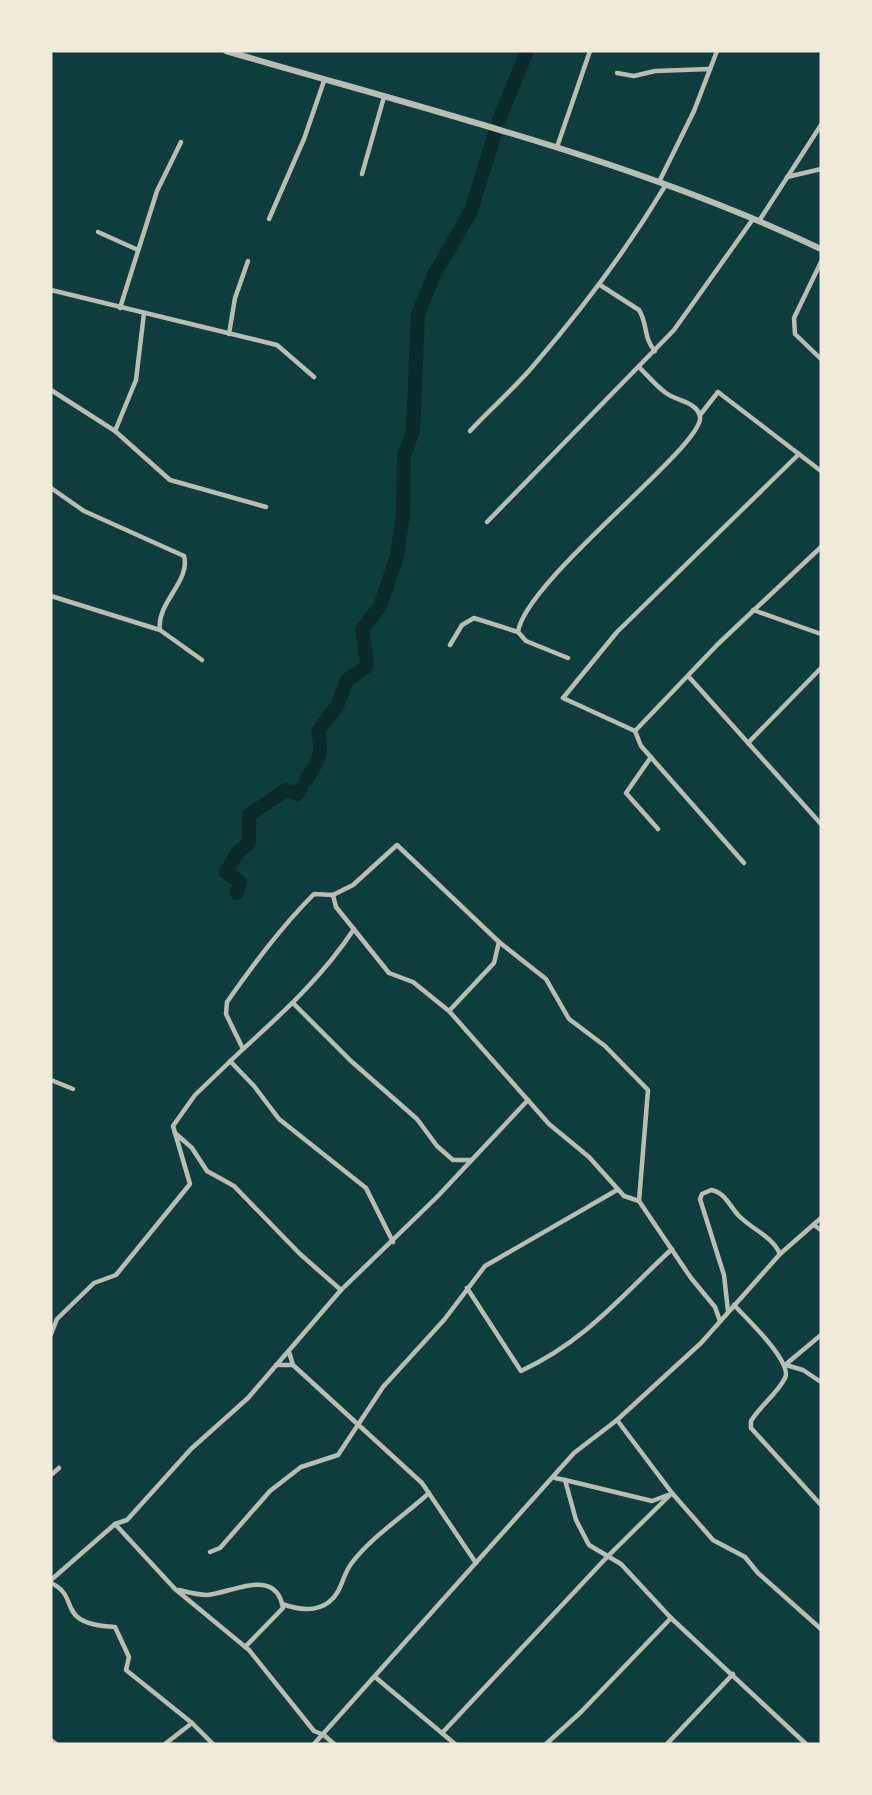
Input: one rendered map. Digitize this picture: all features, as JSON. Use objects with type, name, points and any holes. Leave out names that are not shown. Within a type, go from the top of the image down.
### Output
[{"type":"street","points":[[226,51],[324,81],[493,125],[557,146],[756,220],[821,249]]},
{"type":"street","points":[[557,146],[590,51]]},
{"type":"street","points":[[471,431],[532,368],[627,250],[662,185],[717,51]]},
{"type":"street","points":[[617,73],[635,76],[655,71],[710,69]]},
{"type":"street","points":[[269,219],[304,139],[324,81]]},
{"type":"street","points":[[362,174],[384,97]]},
{"type":"street","points":[[487,522],[639,368],[690,310],[821,125]]},
{"type":"street","points":[[120,308],[157,191],[181,142]]},
{"type":"street","points":[[786,178],[821,169]]},
{"type":"street","points":[[98,232],[138,250]]},
{"type":"street","points":[[229,334],[234,298],[248,261]]},
{"type":"street","points":[[821,262],[794,318],[794,326],[795,334],[821,359]]},
{"type":"street","points":[[600,285],[639,310],[643,317],[645,337],[655,351]]},
{"type":"street","points":[[51,290],[277,345],[314,377]]},
{"type":"street","points":[[115,431],[124,402],[136,380],[144,313]]},
{"type":"street","points":[[639,368],[668,395],[687,402],[700,415]]},
{"type":"street","points":[[51,390],[115,431],[170,481],[266,507]]},
{"type":"street","points":[[518,632],[532,604],[597,531],[686,444],[697,429],[700,415],[718,392],[821,471]]},
{"type":"street","points":[[635,731],[563,698],[617,632],[799,454]]},
{"type":"street","points":[[51,488],[84,511],[184,556],[183,571],[161,612],[160,630]]},
{"type":"street","points":[[635,731],[753,610],[821,547]]},
{"type":"street","points":[[51,596],[160,630],[202,660]]},
{"type":"street","points":[[753,610],[821,634]]},
{"type":"street","points":[[450,645],[462,625],[474,618],[518,632],[526,641],[568,658]]},
{"type":"street","points":[[748,743],[821,668]]},
{"type":"street","points":[[689,677],[821,824]]},
{"type":"street","points":[[635,731],[636,740],[744,863]]},
{"type":"street","points":[[651,757],[626,793],[658,829]]},
{"type":"street","points":[[243,1049],[226,1014],[227,1002],[278,931],[314,894],[333,895],[353,885],[397,845],[499,943],[546,979],[569,1019],[605,1046],[648,1090],[639,1201]]},
{"type":"street","points":[[333,895],[336,907],[389,972],[413,982],[449,1011],[550,1124],[589,1157],[617,1190],[639,1201],[715,1307],[720,1321]]},
{"type":"street","points":[[51,1334],[57,1319],[94,1283],[116,1275],[190,1184],[173,1126],[179,1114],[230,1061],[293,1003],[337,955],[354,929]]},
{"type":"street","points":[[449,1011],[494,963],[499,943]]},
{"type":"street","points":[[293,1003],[351,1061],[417,1119],[437,1146],[453,1160],[472,1160]]},
{"type":"street","points":[[230,1061],[254,1086],[279,1119],[366,1188],[393,1242]]},
{"type":"street","points":[[51,1080],[73,1089]]},
{"type":"street","points":[[213,1744],[192,1723],[126,1670],[129,1657],[115,1627],[81,1622],[71,1611],[57,1586],[51,1582],[115,1524],[127,1520],[191,1449],[248,1398],[341,1290],[393,1242],[528,1100]]},
{"type":"street","points":[[175,1132],[192,1148],[207,1171],[234,1186],[300,1254],[341,1290]]},
{"type":"street","points":[[453,1160],[454,1176]]},
{"type":"street","points":[[210,1552],[220,1548],[270,1491],[302,1467],[338,1455],[357,1423],[391,1377],[444,1320],[485,1266],[617,1190]]},
{"type":"street","points":[[728,1311],[726,1281],[700,1199],[702,1194],[711,1190],[721,1194],[738,1216],[774,1243],[780,1254]]},
{"type":"street","points":[[314,1744],[555,1478],[574,1453],[617,1420],[701,1343],[780,1254],[821,1218]]},
{"type":"street","points":[[814,1225],[821,1230]]},
{"type":"street","points":[[467,1288],[521,1371],[548,1358],[590,1329],[672,1249]]},
{"type":"street","points":[[734,1305],[785,1365],[803,1370],[821,1382]]},
{"type":"street","points":[[821,1335],[785,1365],[784,1380],[751,1421],[751,1428],[821,1505]]},
{"type":"street","points":[[289,1352],[293,1365],[429,1493],[476,1563]]},
{"type":"street","points":[[275,1365],[293,1365]]},
{"type":"street","points":[[617,1420],[672,1493],[713,1539],[745,1557],[758,1573],[821,1629]]},
{"type":"street","points":[[51,1475],[59,1468]]},
{"type":"street","points":[[555,1478],[652,1501],[672,1493]]},
{"type":"street","points":[[565,1480],[583,1537],[589,1545],[621,1564],[671,1618],[806,1744]]},
{"type":"street","points":[[282,1604],[297,1609],[310,1609],[329,1602],[338,1593],[350,1564],[429,1493]]},
{"type":"street","points":[[443,1732],[608,1556],[672,1493]]},
{"type":"street","points":[[115,1524],[175,1589],[245,1647],[286,1692],[314,1731],[334,1744]]},
{"type":"street","points":[[175,1589],[205,1595],[245,1584],[265,1584],[281,1599],[282,1608],[245,1647]]},
{"type":"street","points":[[546,1744],[581,1712],[671,1618]]},
{"type":"street","points":[[667,1744],[733,1674]]},
{"type":"street","points":[[375,1677],[455,1744]]},
{"type":"street","points":[[166,1744],[192,1723]]},
{"type":"street","points":[[51,1740],[55,1744]]},
{"type":"waterway","points":[[499,120],[527,51]]},
{"type":"waterway","points":[[306,780],[319,756],[318,731],[337,706],[347,680],[366,667],[362,630],[380,606],[397,556],[403,515],[404,456],[413,431],[418,314],[434,275],[471,211],[495,133]]},
{"type":"waterway","points":[[237,893],[240,882],[226,872],[238,852],[249,843],[249,815],[286,790],[297,794],[301,788]]}]
